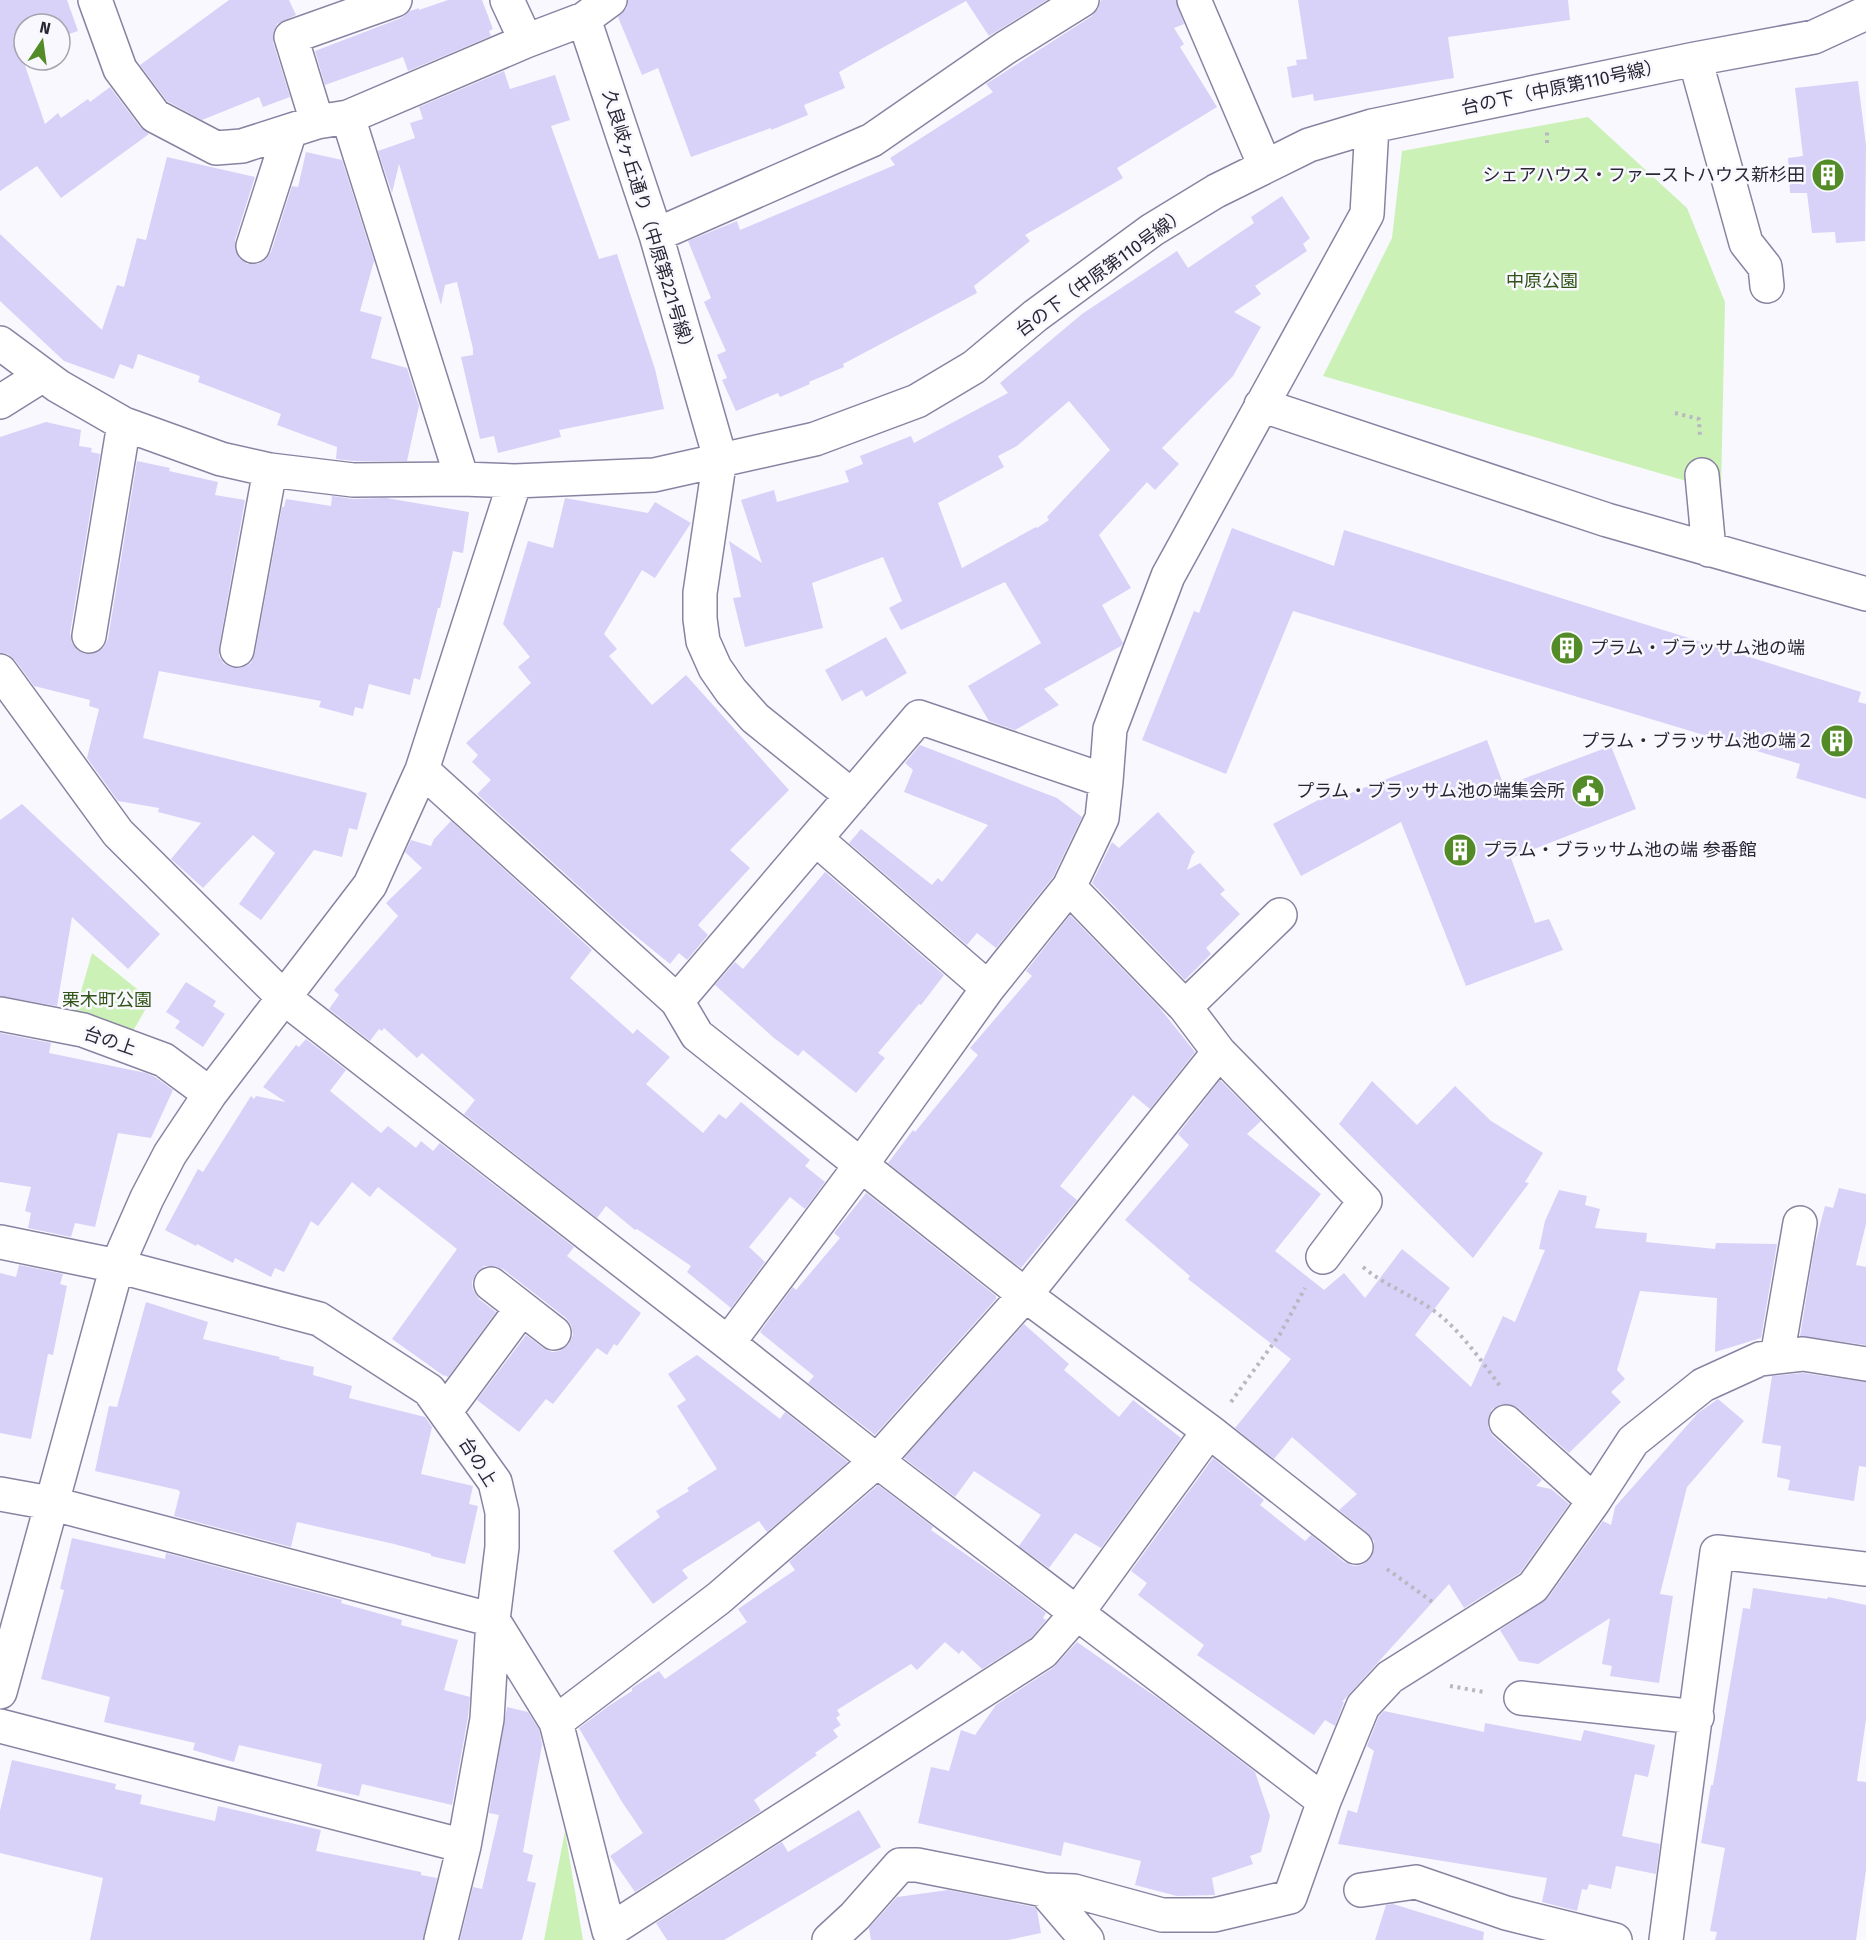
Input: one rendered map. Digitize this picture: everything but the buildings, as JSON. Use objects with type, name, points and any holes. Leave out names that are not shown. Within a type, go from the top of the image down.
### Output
[{"type":"street","points":[[95,0],[120,69],[155,116],[216,148],[242,146],[319,123],[526,41],[597,10]]},
{"type":"street","points":[[394,0],[291,37],[319,123],[462,478]]},
{"type":"street","points":[[507,0],[526,41]]},
{"type":"street","points":[[656,235],[872,140],[1005,48],[1082,0]]},
{"type":"street","points":[[1194,0],[1265,166]]},
{"type":"street","name":"久良岐ヶ丘通り（中原第221号線）","points":[[597,10],[656,235],[720,458]]},
{"type":"street","name":"台の下（中原第110号線）","points":[[0,343],[58,386],[124,423],[221,459],[270,470],[353,480],[462,478],[515,481],[654,475],[720,458],[815,439],[917,401],[974,367],[1035,316],[1152,230],[1216,191],[1309,145],[1371,126],[1695,59],[1814,38],[1855,10]]},
{"type":"street","points":[[1695,59],[1746,243],[1765,267],[1767,286]]},
{"type":"street","points":[[253,246],[319,123]]},
{"type":"street","points":[[728,1343],[988,988],[1069,887],[1102,818],[1110,729],[1168,576],[1366,214],[1371,126]]},
{"type":"street","points":[[0,402],[43,375]]},
{"type":"street","points":[[1261,405],[1607,520],[1866,594]]},
{"type":"street","points":[[89,636],[124,423]]},
{"type":"street","points":[[720,458],[700,593],[703,641],[715,668],[731,691],[755,718],[852,796]]},
{"type":"street","points":[[237,650],[270,470]]},
{"type":"street","points":[[1702,475],[1709,550]]},
{"type":"street","points":[[0,1692],[50,1503],[117,1266],[147,1198],[170,1154],[210,1094],[370,885],[422,770],[515,481]]},
{"type":"street","points":[[0,671],[118,833],[283,998],[877,1461],[1324,1801]]},
{"type":"street","points":[[677,1001],[919,717],[1106,782]]},
{"type":"street","points":[[422,770],[677,1001],[697,1035],[1025,1295],[1209,1431],[1356,1547]]},
{"type":"street","points":[[816,839],[988,988]]},
{"type":"street","points":[[1069,887],[1185,1007],[1220,1052],[1365,1201],[1323,1257]]},
{"type":"street","points":[[1185,1007],[1280,915]]},
{"type":"street","name":"台の上","points":[[0,1014],[83,1030],[164,1060],[210,1094]]},
{"type":"street","points":[[556,1722],[719,1598],[877,1461],[1025,1295],[1220,1052]]},
{"type":"street","points":[[1777,1357],[1800,1223]]},
{"type":"street","name":"台の上","points":[[0,1242],[117,1266],[319,1319],[429,1390],[495,1482],[502,1512],[502,1547],[493,1620],[487,1719],[464,1846],[441,1940]]},
{"type":"street","points":[[491,1284],[554,1333]]},
{"type":"street","points":[[445,1412],[522,1308]]},
{"type":"street","points":[[830,1940],[855,1916],[900,1865],[917,1865],[1044,1890],[1074,1892],[1162,1915],[1214,1915],[1301,1896],[1324,1801],[1362,1707],[1390,1677],[1533,1587],[1594,1502],[1633,1441],[1703,1385],[1760,1359],[1803,1354],[1866,1364]]},
{"type":"street","points":[[1505,1407],[1594,1502]]},
{"type":"street","points":[[0,1494],[50,1503],[493,1620],[556,1722],[609,1931],[1043,1652],[1077,1613],[1209,1431]]},
{"type":"street","points":[[1666,1940],[1717,1552],[1866,1569]]},
{"type":"street","points":[[1390,1677],[1428,1683]]},
{"type":"street","points":[[1521,1698],[1697,1717]]},
{"type":"street","points":[[0,1726],[464,1846]]},
{"type":"street","points":[[1361,1890],[1416,1882],[1506,1913],[1615,1940]]},
{"type":"street","points":[[1044,1890],[1087,1940]]},
{"type":"path","points":[[1241,1389],[1280,1334],[1323,1257]]},
{"type":"path","points":[[1379,1281],[1428,1307],[1456,1331],[1473,1349],[1505,1407]]},
{"type":"path","points":[[1356,1547],[1469,1628]]},
{"type":"path","points":[[1428,1683],[1521,1698]]},
{"type":"green space","name":"中原公園","points":[[1588,117],[1687,208],[1725,302],[1721,491],[1323,376],[1392,238],[1402,151]]},
{"type":"green space","name":"栗木町公園","points":[[92,953],[151,1000],[130,1036],[74,1016]]},
{"type":"green space","points":[[565,1831],[583,1940],[544,1940]]},
{"type":"place","name":"シェアハウス・ファーストハウス新杉田","points":[[1828,175]]},
{"type":"place","name":"プラム・ブラッサム池の端","points":[[1567,648]]},
{"type":"place","name":"プラム・ブラッサム池の端２","points":[[1837,741]]},
{"type":"place","name":"プラム・ブラッサム池の端集会所","points":[[1588,791]]},
{"type":"place","name":"プラム・ブラッサム池の端 参番館","points":[[1460,850]]}]
